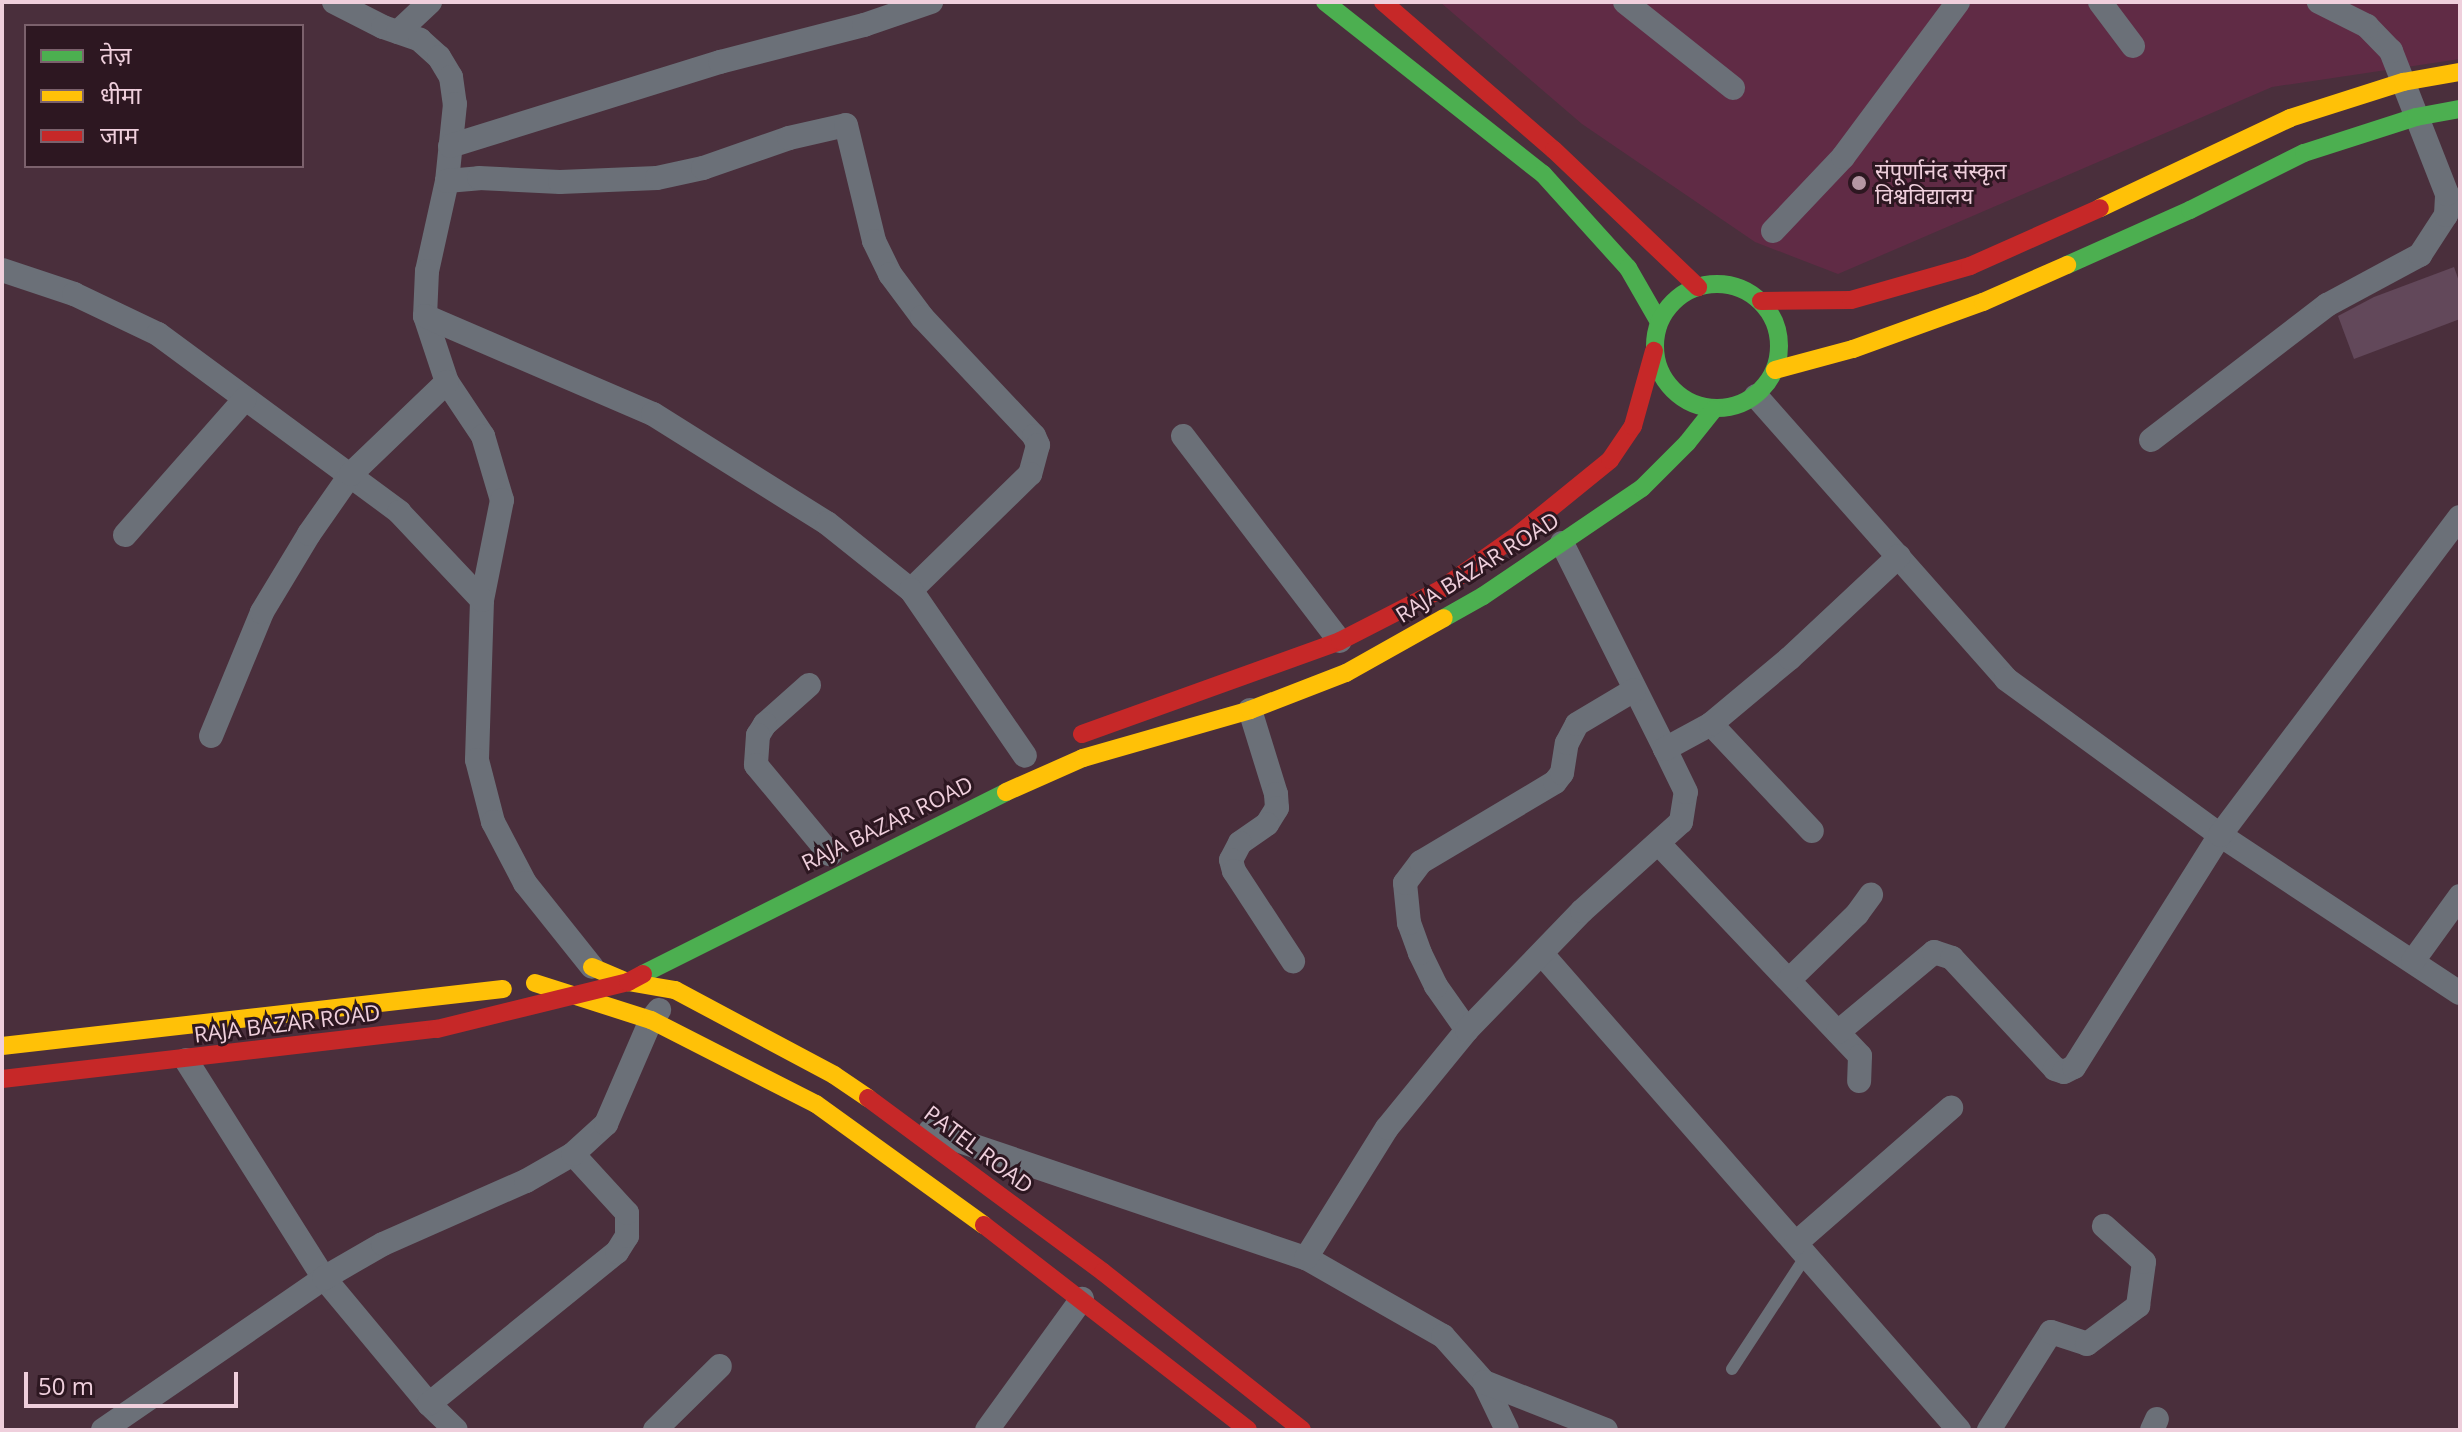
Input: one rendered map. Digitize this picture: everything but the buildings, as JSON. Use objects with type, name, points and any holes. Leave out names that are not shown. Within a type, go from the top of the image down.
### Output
[{"type":"main road","points":[[1325,2],[1543,174],[1626,266],[1659,322]]},
{"type":"main road","points":[[1383,2],[1500,101],[1698,287]]},
{"type":"main road","points":[[1775,370],[1853,349],[1927,300],[1970,266],[2173,175],[2290,118],[2403,82],[2460,72]]},
{"type":"main road","points":[[1761,301],[1927,300],[2176,216],[2304,153],[2416,117],[2460,109]]},
{"type":"main road","points":[[1626,266],[1650,240]]},
{"type":"main road","points":[[1730,284],[1761,301],[1772,316],[1778,333],[1775,370],[1756,396],[1736,406],[1714,409],[1692,404],[1673,391],[1660,372],[1654,351],[1659,322],[1681,295],[1698,287],[1730,284]]},
{"type":"main road","name":"RAJA BAZAR ROAD","points":[[1068,739],[1340,641],[1441,589],[1593,476],[1610,460],[1633,426],[1654,351]]},
{"type":"main road","name":"RAJA BAZAR ROAD","points":[[2,1079],[437,1029],[628,982],[1032,779],[1083,758],[1250,710],[1346,673],[1483,596],[1642,488],[1687,443],[1714,409]]},
{"type":"main road","name":"RAJA BAZAR ROAD","points":[[2,1046],[460,996],[535,983],[621,956]]},
{"type":"main road","name":"PATEL ROAD","points":[[578,971],[675,990],[834,1075],[905,1123],[1103,1272],[1302,1430]]},
{"type":"main road","points":[[535,983],[651,1020],[816,1104],[885,1151],[1082,1299],[1248,1430]]},
{"type":"street","points":[[334,2],[420,40],[439,57],[451,77],[455,104],[447,181],[427,271],[425,316],[447,382],[483,436],[502,500],[482,600],[477,760],[493,822],[525,883],[578,971]]},
{"type":"street","points":[[398,32],[430,2]]},
{"type":"street","points":[[450,146],[881,10],[931,2]]},
{"type":"street","points":[[1625,2],[1733,88]]},
{"type":"street","points":[[1773,231],[1843,157],[1958,2]]},
{"type":"street","points":[[2100,2],[2133,46]]},
{"type":"street","points":[[2151,440],[2327,305],[2420,255],[2446,215],[2447,194],[2391,51],[2367,26],[2319,2]]},
{"type":"street","points":[[447,181],[479,178],[587,182],[657,178],[846,125],[874,241],[890,274],[932,329],[1034,436],[1038,445],[1030,474],[911,590]]},
{"type":"street","points":[[2,270],[122,314],[158,334],[399,512],[482,600]]},
{"type":"street","points":[[425,316],[653,414],[827,523],[911,590],[1025,756]]},
{"type":"street","points":[[211,736],[262,612],[351,474],[447,382]]},
{"type":"street","points":[[1756,396],[2006,679],[2220,835],[2460,993]]},
{"type":"street","points":[[125,535],[245,399]]},
{"type":"street","points":[[1183,436],[1340,641]]},
{"type":"street","points":[[1838,1032],[1934,952],[1952,958],[2055,1069],[2064,1072],[2074,1067],[2220,835],[2452,546],[2460,517]]},
{"type":"street","points":[[1306,1258],[1387,1128],[1467,1030],[1582,911],[1681,822],[1686,792],[1562,543]]},
{"type":"street","points":[[1665,749],[1711,724],[1790,658],[1899,556]]},
{"type":"street","points":[[809,685],[765,724],[755,750],[756,765],[830,854]]},
{"type":"street","points":[[1467,1030],[1436,986],[1420,953],[1409,923],[1405,883],[1421,862],[1555,782],[1562,773],[1567,743],[1577,724],[1634,690]]},
{"type":"street","points":[[1250,710],[1276,794],[1277,808],[1267,824],[1240,843],[1231,860],[1234,871],[1293,961]]},
{"type":"street","points":[[1711,724],[1812,831]]},
{"type":"street","points":[[1659,844],[1860,1056],[1859,1081]]},
{"type":"street","points":[[1789,980],[1857,914],[1871,895]]},
{"type":"street","points":[[2413,961],[2460,896]]},
{"type":"street","points":[[1542,954],[1959,1430]]},
{"type":"street","points":[[103,1430],[324,1278],[383,1244],[526,1181],[573,1154],[606,1124],[651,1020],[675,990]]},
{"type":"street","points":[[186,1060],[324,1278],[429,1404],[456,1430]]},
{"type":"street","points":[[1801,1250],[1951,1108]]},
{"type":"street","points":[[905,1123],[1306,1258],[1443,1336],[1484,1382],[1507,1430]]},
{"type":"street","points":[[429,1404],[617,1252],[627,1236],[627,1213],[573,1154]]},
{"type":"street","points":[[1989,1430],[2051,1332],[2087,1344],[2138,1306],[2144,1262],[2104,1226]]},
{"type":"street","points":[[987,1430],[1082,1299]]},
{"type":"street","points":[[655,1430],[720,1366]]},
{"type":"street","points":[[1484,1382],[1606,1430]]},
{"type":"lane","points":[[1732,1369],[1801,1250]]},
{"type":"shaded area","name":"संपूर्णानंद संस्कृत विश्वविद्यालय","points":[[1440,2],[2460,2],[2460,59],[2272,87],[1838,274],[1755,242],[1582,124]]},
{"type":"traffic: fast","points":[[1325,2],[1543,174],[1628,268],[1659,322]]},
{"type":"traffic: fast","points":[[2067,265],[2190,210],[2304,153],[2416,117],[2460,109]]},
{"type":"traffic: fast","points":[[1717,284],[1741,289],[1761,302],[1774,322],[1779,346],[1774,370],[1761,390],[1741,403],[1717,408],[1693,403],[1673,390],[1660,370],[1655,346],[1660,322],[1673,302],[1693,289],[1717,284]]},
{"type":"traffic: fast","points":[[1444,618],[1483,596],[1642,488],[1687,443],[1714,409]]},
{"type":"traffic: fast","points":[[643,974],[1006,792]]},
{"type":"traffic: slow","points":[[2100,208],[2290,118],[2403,82],[2460,72]]},
{"type":"traffic: slow","points":[[1775,370],[1853,349],[1983,302],[2067,265]]},
{"type":"traffic: slow","points":[[1006,792],[1083,758],[1250,710],[1346,673],[1444,618]]},
{"type":"traffic: slow","points":[[592,967],[628,982],[675,990],[834,1075],[868,1098]]},
{"type":"traffic: slow","points":[[535,983],[651,1020],[816,1104],[984,1225]]},
{"type":"traffic: slow","points":[[2,1046],[503,989]]},
{"type":"traffic: jam","points":[[1383,2],[1554,150],[1698,287]]},
{"type":"traffic: jam","points":[[1761,301],[1851,300],[1970,266],[2100,208]]},
{"type":"traffic: jam","points":[[1082,734],[1340,641],[1441,589],[1519,534],[1610,460],[1633,426],[1654,351]]},
{"type":"traffic: jam","points":[[2,1079],[437,1029],[628,982],[643,974]]},
{"type":"traffic: jam","points":[[868,1098],[1103,1272],[1302,1430]]},
{"type":"traffic: jam","points":[[984,1225],[1248,1430]]},
{"type":"place","name":"संपूर्णानंद संस्कृत विश्वविद्यालय","points":[[1859,183]]}]
